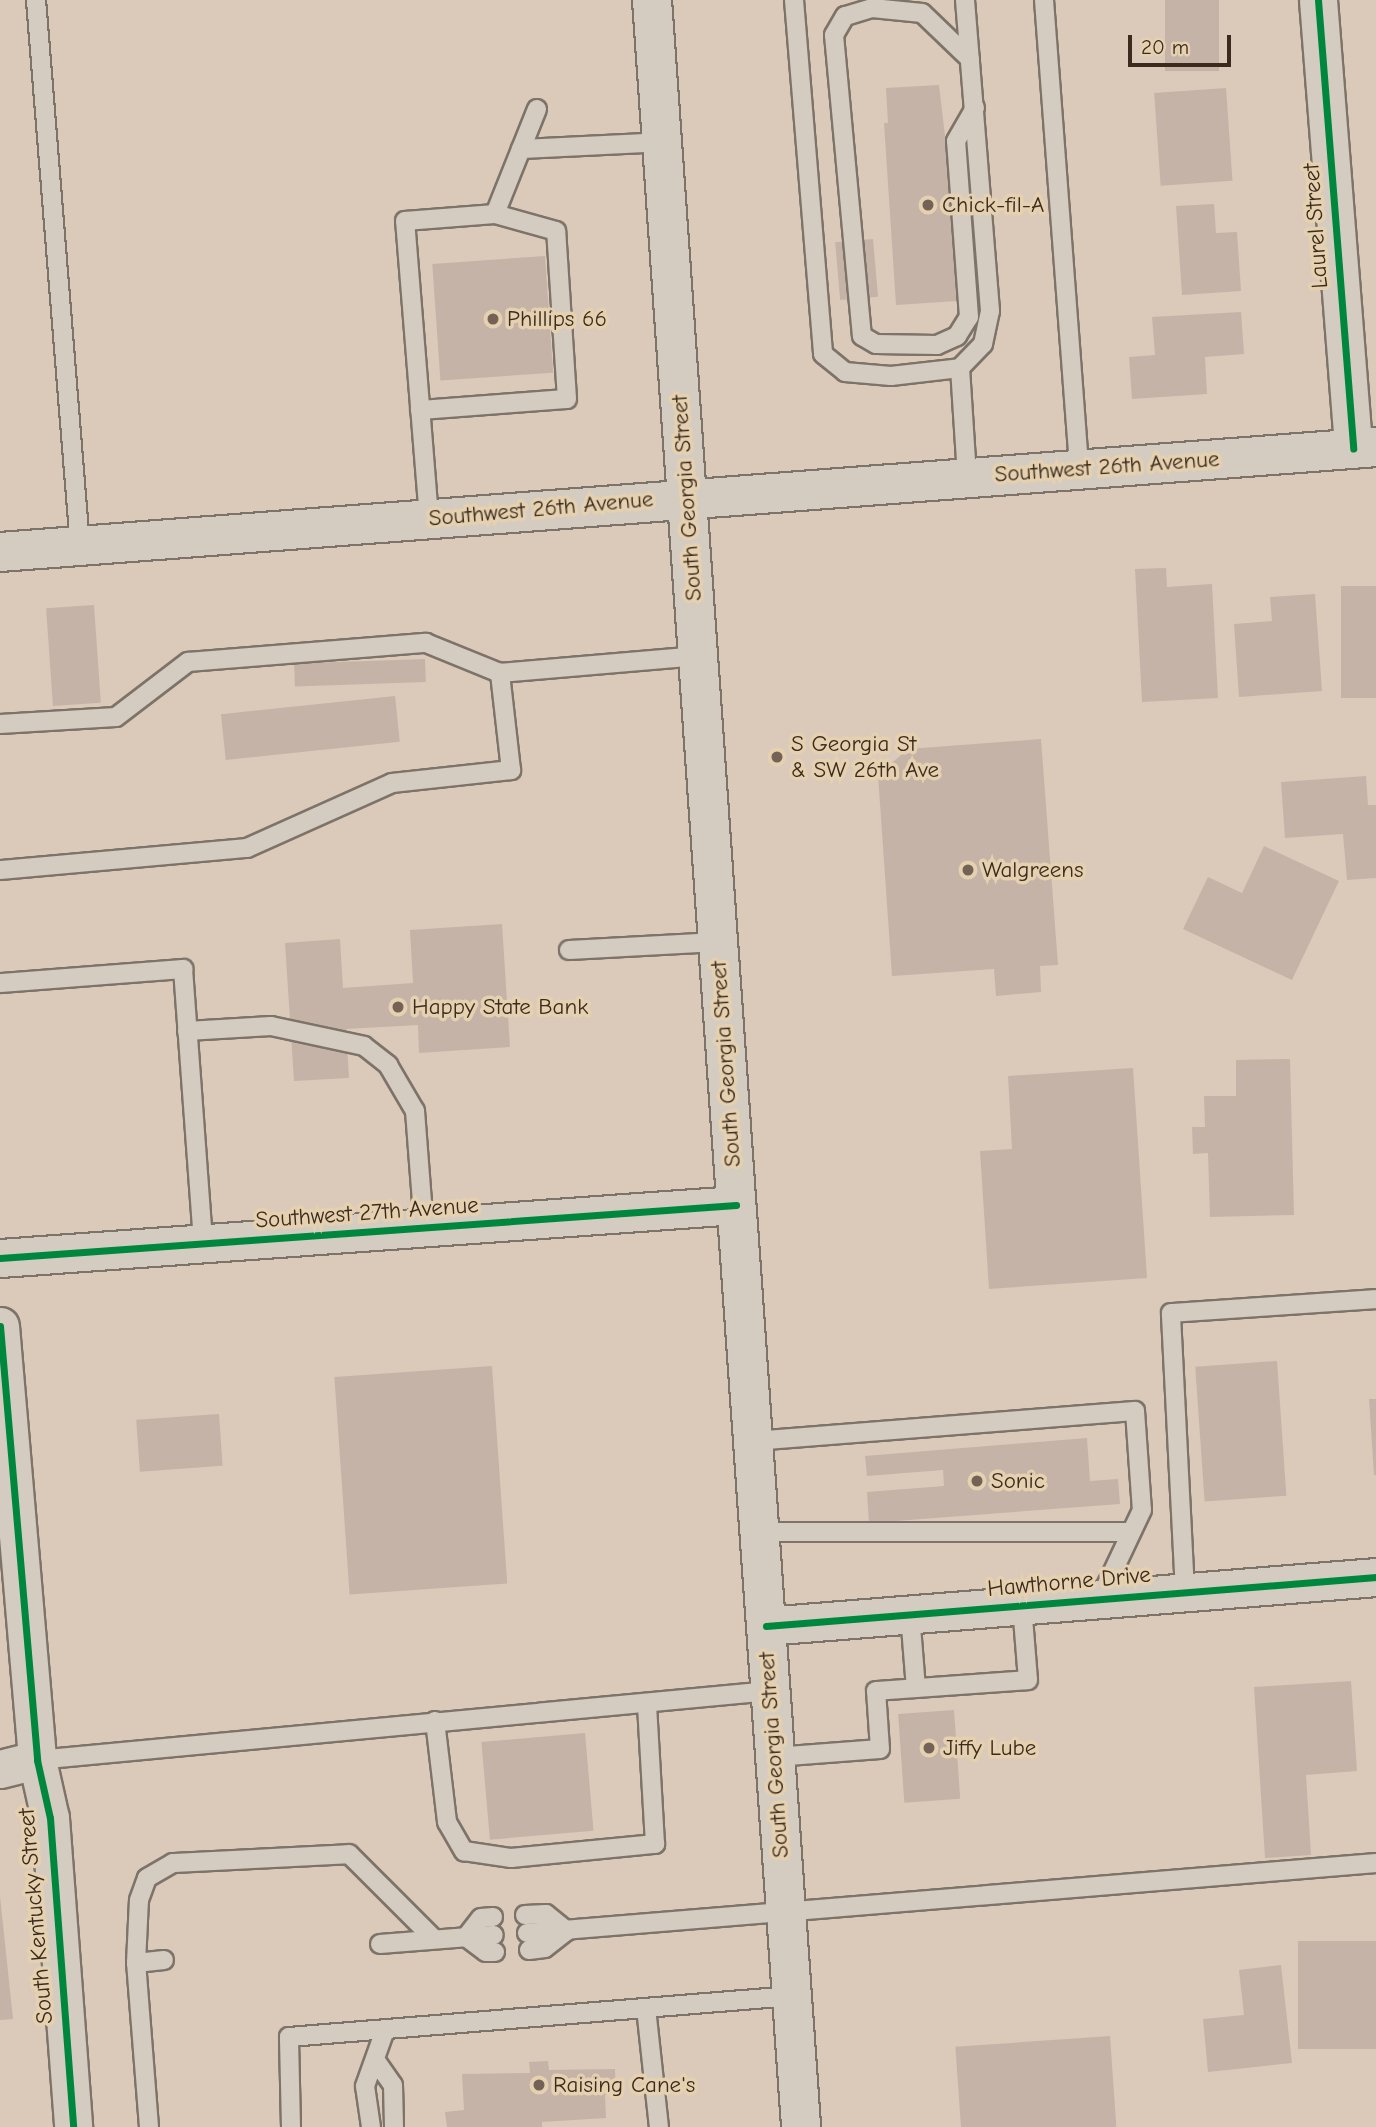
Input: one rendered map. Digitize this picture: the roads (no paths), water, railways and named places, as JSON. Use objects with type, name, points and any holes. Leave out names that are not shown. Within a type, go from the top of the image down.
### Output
[{"type":"main road","name":"South Georgia Street","points":[[652,0],[801,2127]]},
{"type":"main road","name":"Southwest 26th Avenue","points":[[0,552],[1365,448]]},
{"type":"street","name":"Laurel Street","points":[[1318,0],[1365,448]]},
{"type":"street","name":"Southwest 27th Avenue","points":[[0,1258],[736,1205]]},
{"type":"street","name":"South Kentucky Street","points":[[0,1326],[8,1514],[37,1760],[50,1818],[73,2127]]},
{"type":"street","name":"Hawthorne Drive","points":[[765,1626],[1376,1577]]},
{"type":"street","points":[[0,1769],[37,1760]]},
{"type":"lane","points":[[36,0],[80,546]]},
{"type":"lane","points":[[794,0],[823,354],[845,372],[891,376],[960,368],[983,344],[990,311],[965,0]]},
{"type":"lane","points":[[1044,0],[1079,469]]},
{"type":"lane","points":[[970,59],[922,13],[872,8],[845,16],[834,35],[862,336],[876,344],[937,345],[957,336],[968,317],[956,141],[975,108]]},
{"type":"lane","points":[[495,214],[537,109]]},
{"type":"lane","points":[[521,149],[662,142]]},
{"type":"lane","points":[[420,410],[567,399],[556,231],[495,214],[405,222],[420,410],[429,518]]},
{"type":"lane","points":[[960,368],[967,477]]},
{"type":"lane","points":[[0,724],[116,717],[188,662],[426,643],[500,673],[698,656]]},
{"type":"lane","points":[[0,870],[247,848],[391,783],[511,770],[500,673]]},
{"type":"lane","points":[[569,950],[718,942]]},
{"type":"lane","points":[[0,983],[183,969],[203,1244]]},
{"type":"lane","points":[[187,1031],[271,1026],[364,1046],[388,1065],[415,1111],[424,1228]]},
{"type":"lane","points":[[1185,1592],[1171,1312],[1376,1299]]},
{"type":"lane","points":[[752,1441],[1135,1411],[1142,1510],[1100,1600]]},
{"type":"lane","points":[[759,1532],[1131,1532]]},
{"type":"lane","points":[[775,1757],[880,1749],[876,1691],[1028,1680],[1023,1605]]},
{"type":"lane","points":[[910,1614],[916,1688]]},
{"type":"lane","points":[[37,1760],[435,1721],[647,1705],[770,1691]]},
{"type":"lane","points":[[435,1721],[447,1822],[464,1851],[511,1858],[655,1844],[647,1705]]},
{"type":"lane","points":[[149,2127],[136,1963],[139,1900],[147,1878],[173,1863],[349,1854],[434,1939]]},
{"type":"lane","points":[[567,1931],[546,1914],[527,1932],[545,1948],[567,1931],[1376,1863]]},
{"type":"lane","points":[[380,1944],[466,1937],[486,1952],[494,1935],[481,1918],[466,1937]]},
{"type":"lane","points":[[136,1963],[164,1960]]},
{"type":"lane","points":[[291,2127],[289,2037],[792,1996]]},
{"type":"lane","points":[[646,2008],[659,2127]]},
{"type":"lane","points":[[371,2127],[365,2086],[376,2062],[385,2030]]},
{"type":"lane","points":[[376,2062],[393,2085],[394,2127]]},
{"type":"place","name":"Chick-fil-A","points":[[928,205]]},
{"type":"place","name":"Phillips 66","points":[[493,319]]},
{"type":"place","name":"S Georgia St & SW 26th Ave","points":[[777,757]]},
{"type":"place","name":"Walgreens","points":[[968,870]]},
{"type":"place","name":"Happy State Bank","points":[[398,1007]]},
{"type":"place","name":"Sonic","points":[[977,1481]]},
{"type":"place","name":"Jiffy Lube","points":[[929,1748]]},
{"type":"place","name":"Raising Cane's","points":[[539,2085]]}]
